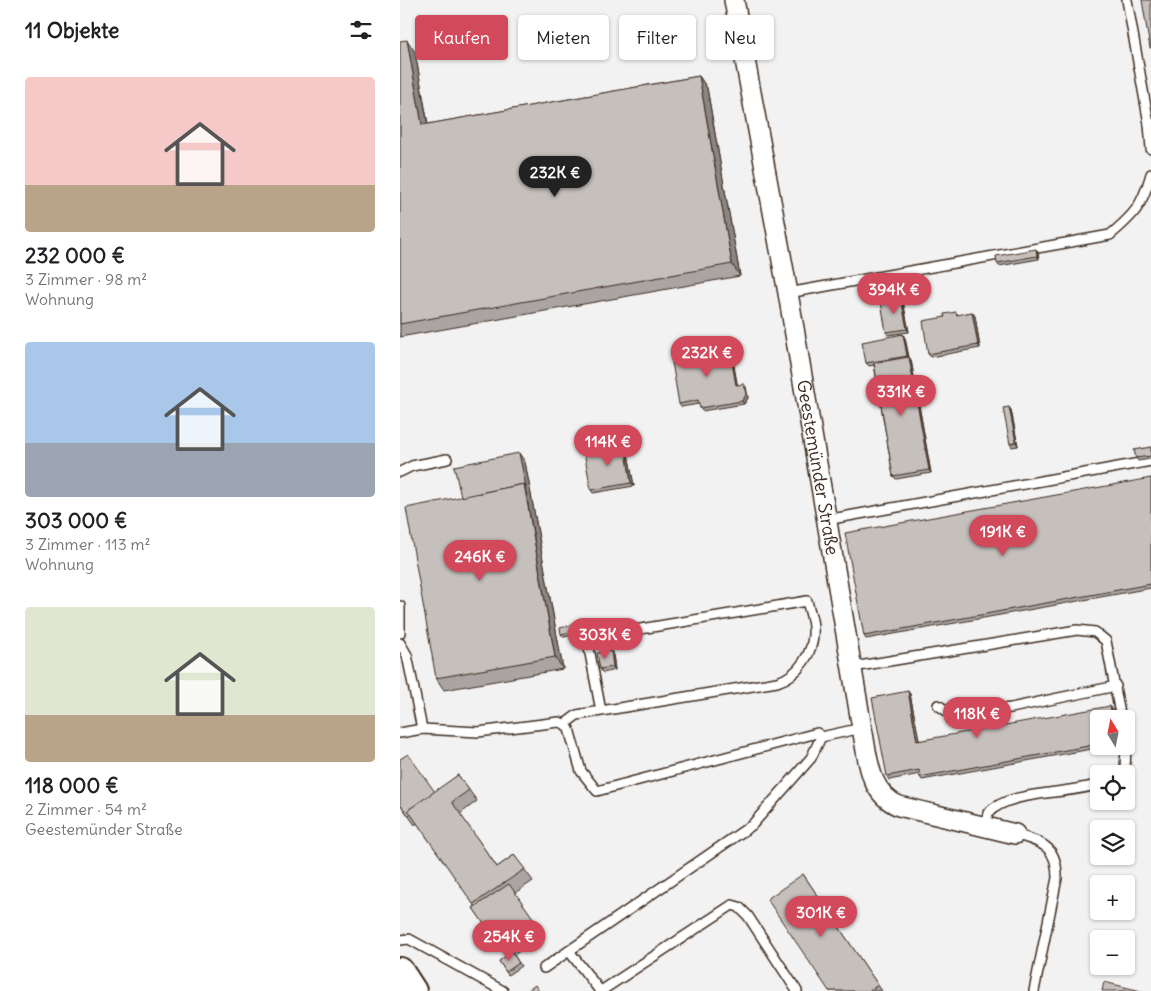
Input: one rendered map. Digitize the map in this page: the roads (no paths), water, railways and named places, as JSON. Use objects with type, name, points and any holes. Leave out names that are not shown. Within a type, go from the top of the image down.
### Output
[{"type":"main road","points":[[400,971],[413,991]]},
{"type":"street","name":"Geestemünder Straße","points":[[734,0],[788,294],[862,728],[875,786],[889,802],[1015,834]]},
{"type":"lane","points":[[1127,0],[1150,123],[1151,150]]},
{"type":"lane","points":[[788,294],[1110,234],[1133,215],[1145,194],[1151,174]]},
{"type":"lane","points":[[400,472],[412,466],[447,459]]},
{"type":"lane","points":[[826,520],[1151,461]]},
{"type":"lane","points":[[565,724],[577,715],[601,711],[790,678],[801,666],[809,649],[813,629],[807,601],[587,638],[601,711]]},
{"type":"lane","points":[[400,606],[400,633]]},
{"type":"lane","points":[[853,667],[1077,630],[1095,632],[1106,641],[1120,710]]},
{"type":"lane","points":[[400,643],[407,655],[422,729]]},
{"type":"lane","points":[[938,705],[951,714],[1011,708],[1116,686]]},
{"type":"lane","points":[[400,733],[422,729],[478,732],[559,722],[565,724]]},
{"type":"lane","points":[[565,724],[581,772],[597,791],[817,733],[821,737]]},
{"type":"lane","points":[[821,737],[862,728]]},
{"type":"lane","points":[[544,968],[752,825],[811,758],[821,737]]},
{"type":"lane","points":[[985,826],[988,813],[1004,801],[1090,787]]},
{"type":"lane","points":[[1015,834],[1041,842],[1054,855],[1057,866],[1057,878],[1034,991]]},
{"type":"lane","points":[[569,950],[600,991],[732,905],[739,907],[748,916],[797,991]]},
{"type":"lane","points":[[400,940],[409,939],[503,991]]}]
